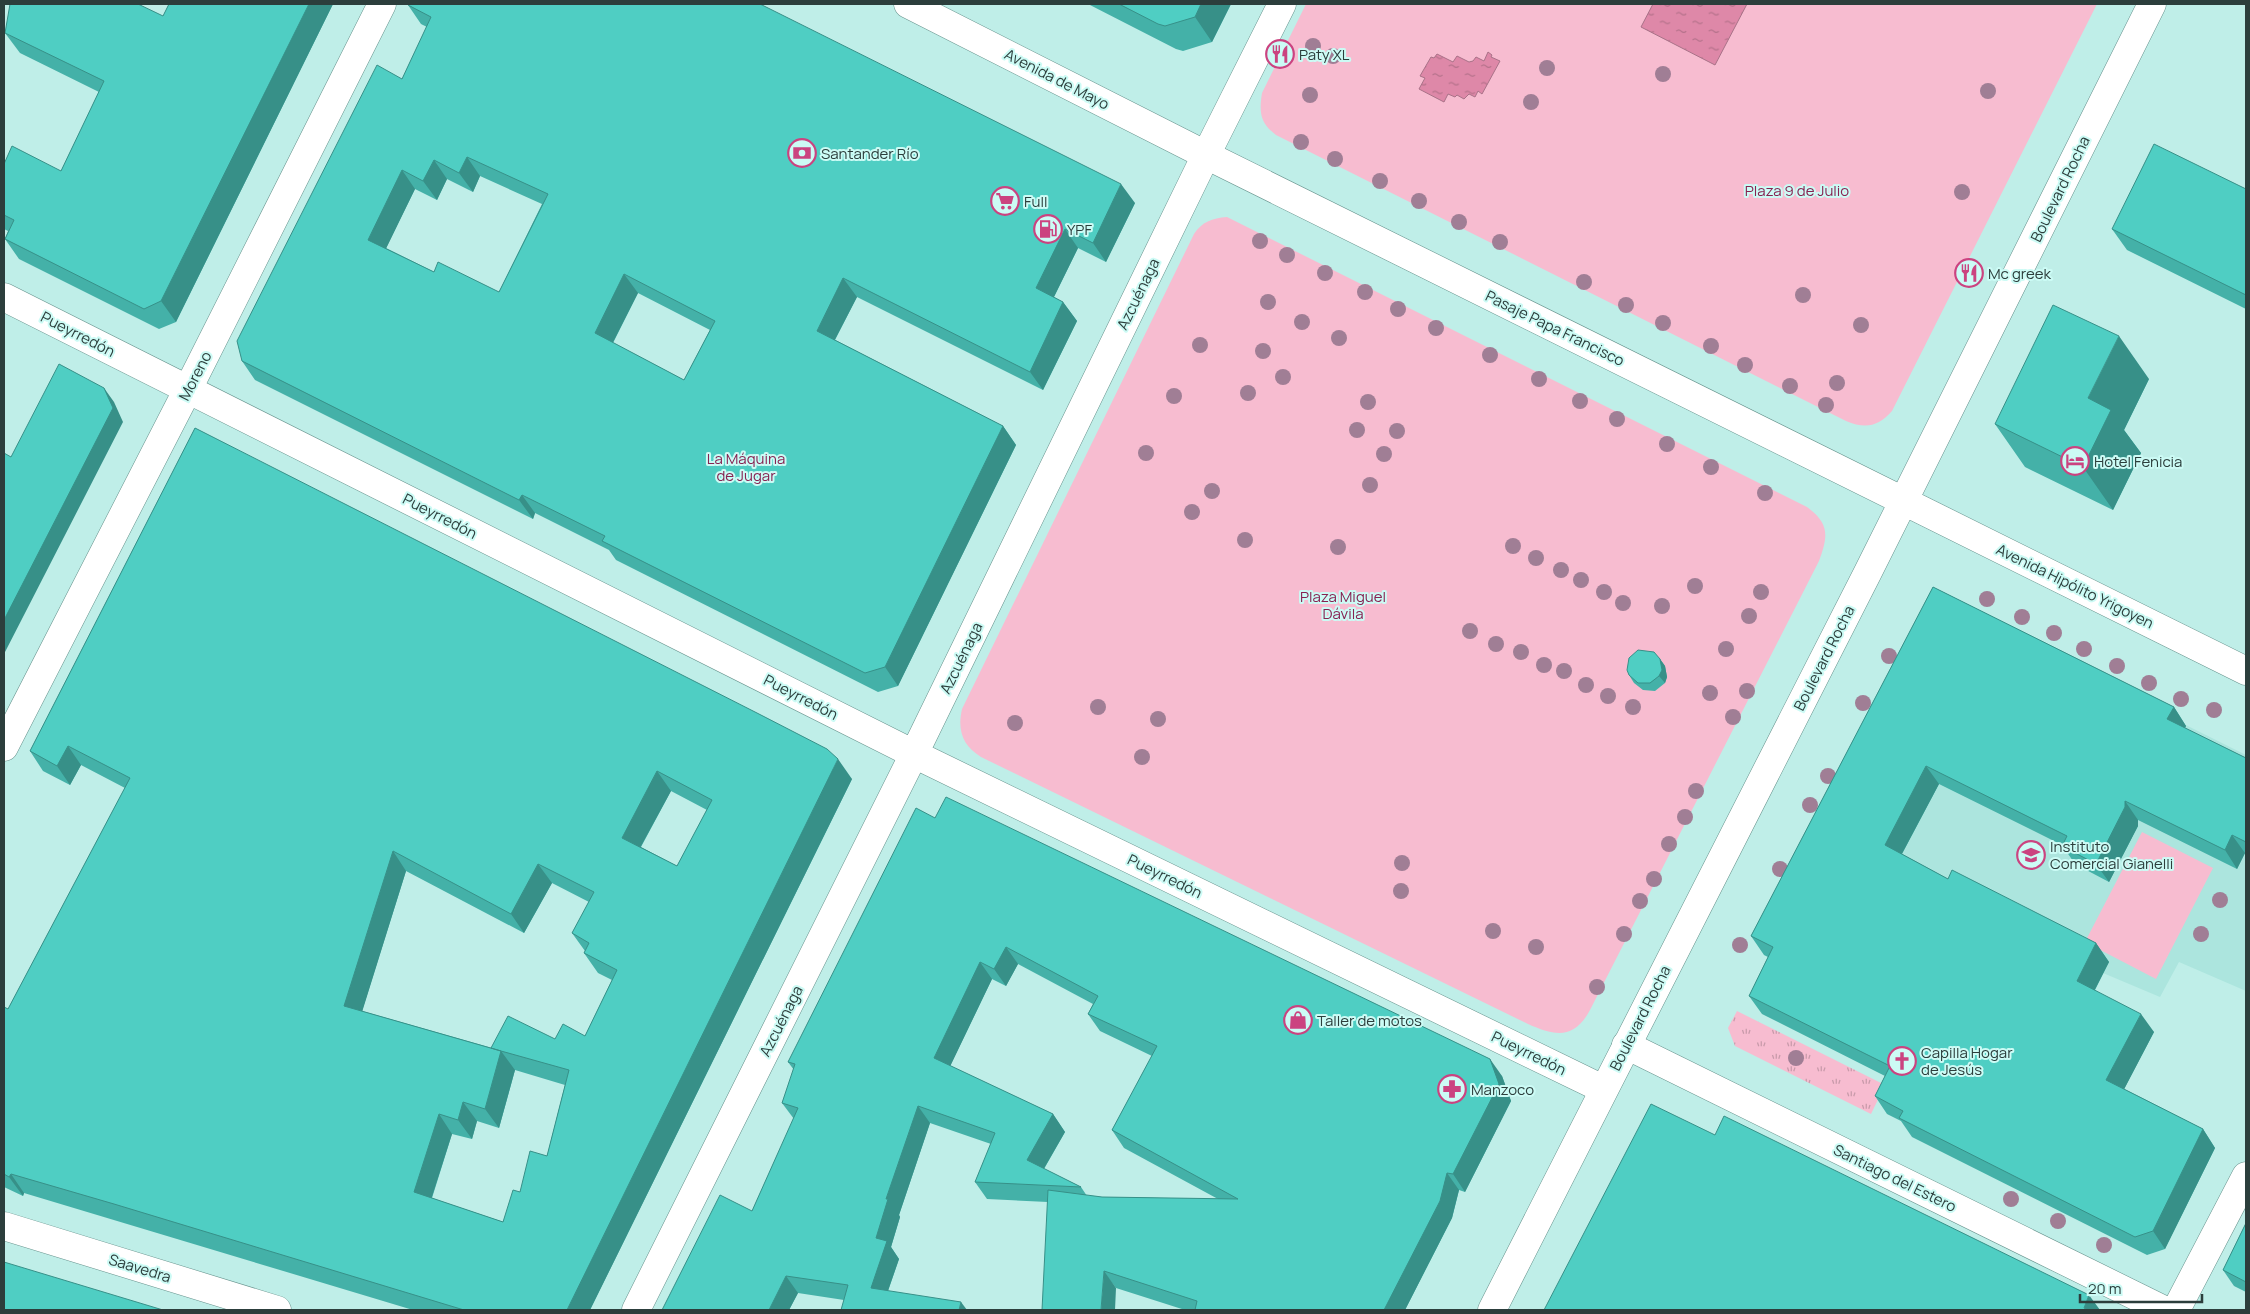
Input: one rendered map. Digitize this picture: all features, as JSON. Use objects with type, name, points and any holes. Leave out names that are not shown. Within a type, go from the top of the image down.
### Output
[{"type":"street","name":"Moreno","points":[[4,747],[188,389],[382,4]]},
{"type":"street","name":"Avenida de Mayo","points":[[908,4],[1206,155]]},
{"type":"street","name":"Azcuénaga","points":[[636,1310],[914,754],[1206,155],[1282,4]]},
{"type":"street","name":"Boulevard Rocha","points":[[1492,1310],[1903,502],[2152,4]]},
{"type":"street","name":"Pasaje Papa Francisco","points":[[1206,155],[1903,502]]},
{"type":"street","name":"Pueyrredón","points":[[4,297],[914,754],[1604,1089]]},
{"type":"street","name":"Avenida Hipólito Yrigoyen","points":[[1903,502],[2246,671]]},
{"type":"street","name":"Santiago del Estero","points":[[1626,1045],[2164,1310]]},
{"type":"street","points":[[2176,1310],[2246,1176]]},
{"type":"street","name":"Saavedra","points":[[4,1226],[277,1310]]},
{"type":"shaded area","name":"Instituto Comercial Gianelli","points":[[1945,605],[2246,755],[2246,991],[2179,962],[2160,997],[2103,973],[2071,1037],[1928,1036],[1764,955]]},
{"type":"green space","name":"Plaza 9 de Julio","points":[[1306,4],[2097,4],[1892,411],[1882,420],[1865,426],[1846,421],[1276,135],[1267,126],[1262,117],[1262,93]]},
{"type":"green space","name":"Plaza Miguel Dávila","points":[[1227,217],[1807,507],[1820,519],[1823,525],[1825,537],[1819,561],[1590,1010],[1584,1020],[1570,1031],[1555,1033],[1528,1024],[981,757],[970,748],[963,737],[960,724],[962,709],[1194,234],[1200,226],[1208,221]]},
{"type":"green space","points":[[2142,832],[2213,868],[2156,979],[2085,942]]},
{"type":"green space","points":[[1737,1011],[1885,1085],[1871,1114],[1735,1046],[1728,1028]]},
{"type":"water","points":[[1653,4],[1747,4],[1715,65],[1641,27]]},
{"type":"water","points":[[1488,52],[1492,55],[1491,57],[1500,61],[1482,94],[1478,91],[1475,97],[1469,94],[1464,99],[1457,95],[1455,97],[1448,94],[1444,102],[1419,89],[1425,78],[1420,76],[1431,57],[1434,58],[1437,54],[1453,62],[1457,56],[1469,62],[1473,61],[1476,57],[1484,61]]},
{"type":"building","points":[[10,4],[138,4],[163,16],[169,4],[309,4],[161,301],[144,309],[5,239],[14,220],[4,215],[4,164],[12,146],[61,171],[104,81],[5,33]]},
{"type":"building","points":[[760,4],[1121,184],[1093,243],[1065,229],[1036,288],[1063,302],[1030,372],[843,278],[817,331],[1003,426],[885,667],[865,673],[602,541],[605,536],[522,495],[519,500],[242,361],[237,341],[377,65],[402,79],[431,17],[408,5]],"holes":[[[467,157],[548,194],[499,292],[438,262],[434,272],[368,240],[402,170],[423,181],[434,160],[459,173]],[[624,274],[715,321],[684,380],[595,333]]]},
{"type":"building","points":[[1119,4],[1201,4],[1195,17],[1165,26]]},
{"type":"building","points":[[2154,144],[2246,189],[2246,295],[2112,229]]},
{"type":"building","points":[[2053,305],[2119,336],[2088,398],[2111,410],[2083,467],[1995,424]]},
{"type":"building","points":[[59,364],[104,388],[113,408],[4,620],[4,453],[11,457]]},
{"type":"building","points":[[195,428],[827,749],[838,759],[567,1310],[464,1310],[114,1204],[11,1174],[9,1177],[4,1174],[4,1007],[8,1009],[130,778],[68,746],[57,766],[30,751]],"holes":[[[657,771],[712,800],[677,866],[622,838]],[[393,851],[511,914],[538,864],[594,892],[572,933],[589,943],[584,953],[617,970],[585,1036],[563,1024],[555,1039],[508,1016],[491,1048],[501,1051],[344,1006]],[[501,1051],[569,1070],[547,1156],[530,1151],[520,1192],[513,1190],[503,1222],[414,1192],[439,1114],[458,1120],[463,1102],[485,1109]]]},
{"type":"building","name":"Instituto Comercial Gianelli","points":[[1933,587],[2174,707],[2167,719],[2246,758],[2246,842],[2232,835],[2225,850],[2125,801],[2125,807],[2096,864],[2062,846],[2067,836],[1926,766],[1885,845],[1948,879],[1952,870],[2096,943],[2077,981],[2141,1014],[2106,1080],[2203,1129],[2153,1231],[2135,1237],[1899,1118],[1903,1111],[1875,1096],[1890,1066],[1749,996],[1773,947],[1751,936]]},
{"type":"building","points":[[1638,650],[1654,652],[1660,659],[1662,670],[1659,676],[1650,683],[1638,683],[1629,675],[1627,670],[1629,658]]},
{"type":"building","points":[[946,797],[1490,1059],[1499,1084],[1453,1174],[1447,1173],[1440,1201],[1384,1310],[1195,1310],[1197,1301],[1104,1271],[1101,1310],[1042,1310],[1048,1190],[1102,1197],[1238,1199],[1112,1130],[1157,1046],[1088,1014],[1098,996],[1006,947],[994,969],[980,962],[934,1058],[1053,1114],[1027,1160],[1081,1187],[975,1182],[995,1133],[918,1106],[886,1199],[888,1199],[876,1238],[887,1241],[871,1288],[961,1302],[959,1310],[841,1310],[848,1285],[786,1276],[769,1310],[662,1310],[720,1195],[752,1211],[798,1108],[782,1103],[795,1064],[788,1062],[916,808],[935,818]]},
{"type":"building","points":[[1651,1104],[1715,1135],[1724,1116],[2089,1295],[2084,1308],[2088,1310],[1544,1310]]},
{"type":"building","points":[[2246,1223],[2246,1282],[2223,1270]]},
{"type":"building","points":[[4,1262],[163,1310],[4,1310]]},
{"type":"place","name":"Paty XL","points":[[1280,54]]},
{"type":"place","name":"Santander Río","points":[[802,153]]},
{"type":"place","name":"Full","points":[[1005,201]]},
{"type":"place","name":"YPF","points":[[1048,229]]},
{"type":"place","name":"Mc greek","points":[[1969,273]]},
{"type":"place","name":"Hotel Fenicia","points":[[2075,461]]},
{"type":"place","name":"Instituto Comercial Gianelli","points":[[2031,855]]},
{"type":"place","name":"Taller de motos","points":[[1298,1020]]},
{"type":"place","name":"Capilla Hogar de Jesús","points":[[1902,1061]]},
{"type":"place","name":"Manzoco","points":[[1452,1089]]},
{"type":"park label","name":"La Máquina de Jugar","points":[[746,466]]}]
